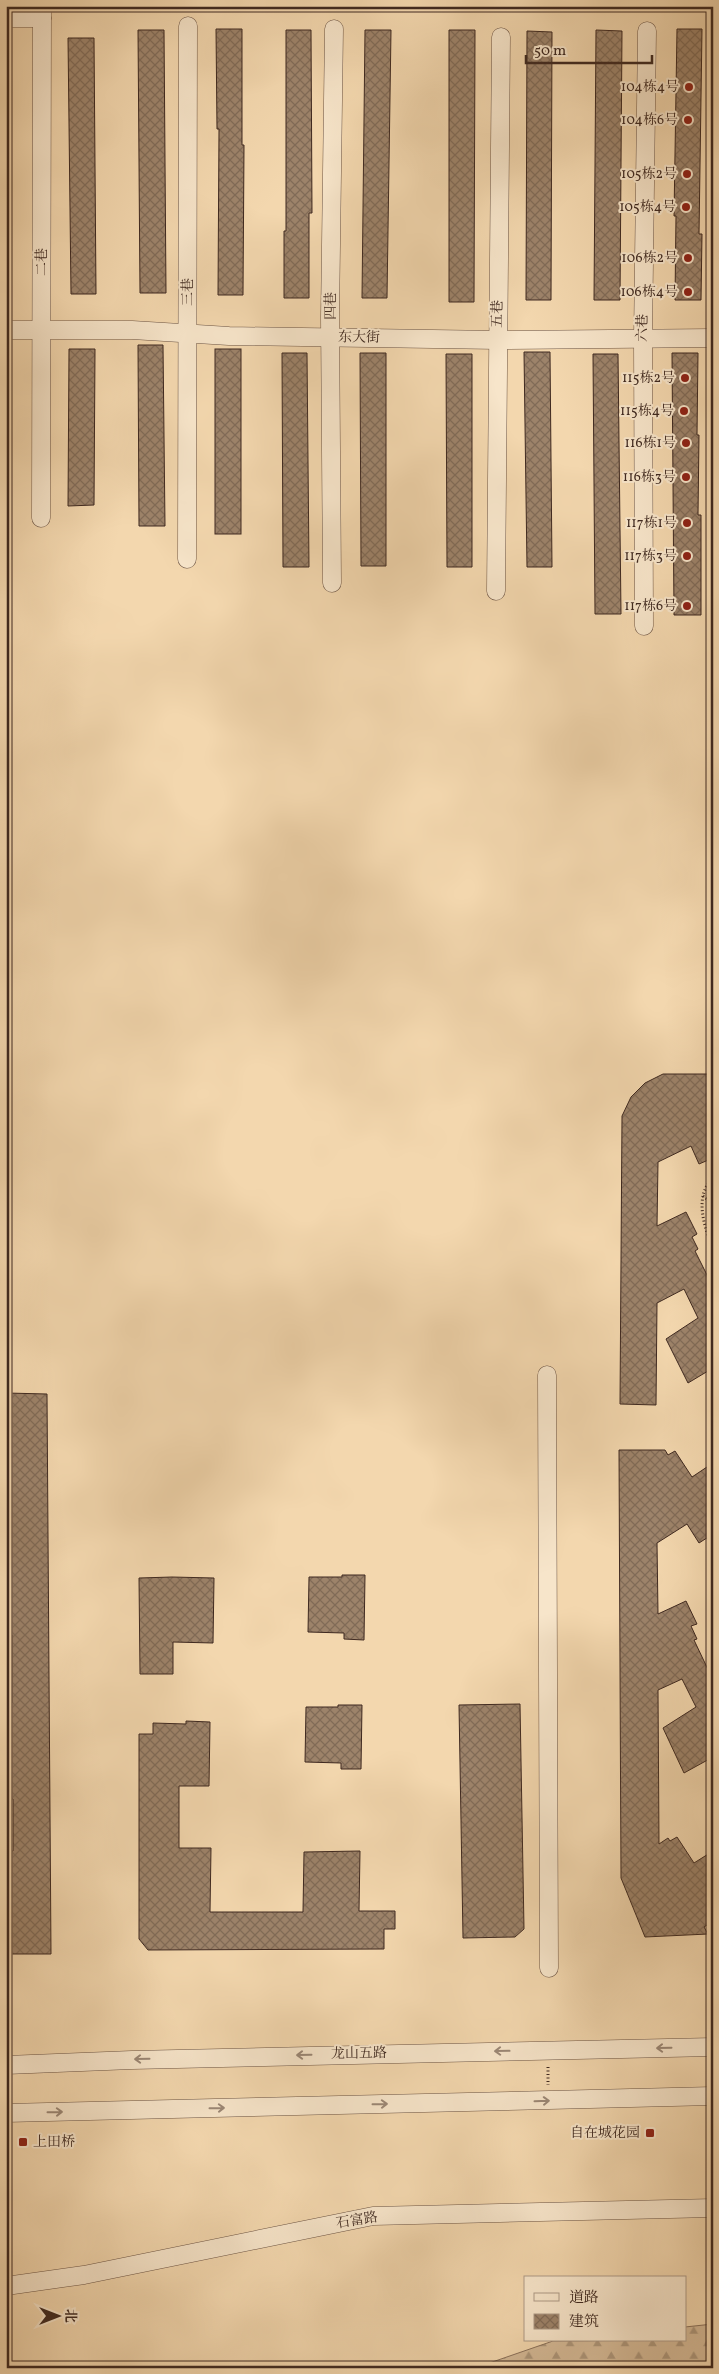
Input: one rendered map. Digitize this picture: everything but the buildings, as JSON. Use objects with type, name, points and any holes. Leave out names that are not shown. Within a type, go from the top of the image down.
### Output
[{"type":"street","points":[[6,18],[42,12]]},
{"type":"street","name":"二巷","points":[[42,12],[42,518]]},
{"type":"street","name":"三巷","points":[[187,558],[188,26]]},
{"type":"street","name":"四巷","points":[[332,583],[331,337],[334,29]]},
{"type":"street","name":"六巷","points":[[644,626],[643,338],[647,31]]},
{"type":"street","name":"五巷","points":[[496,591],[501,37]]},
{"type":"street","name":"东大街","points":[[6,330],[132,330],[331,337],[498,340],[713,338]]},
{"type":"street","points":[[547,1375],[549,1968]]},
{"type":"street","name":"龙山五路","points":[[6,2065],[132,2060],[713,2046]]},
{"type":"street","points":[[6,2113],[713,2096]]},
{"type":"street","name":"石富路","points":[[6,2286],[84,2275],[372,2216],[713,2208]]},
{"type":"path","points":[[713,1178],[703,1196],[702,1214],[713,1249]]},
{"type":"path","points":[[703,1196],[713,1204]]},
{"type":"path","points":[[548,2064],[548,2086]]},
{"type":"green space","points":[[713,2324],[713,2368],[475,2368],[550,2342],[686,2342],[686,2327]]},
{"type":"place","name":"104栋4号","points":[[689,87]]},
{"type":"place","name":"104栋6号","points":[[688,120]]},
{"type":"place","name":"105栋2号","points":[[687,174]]},
{"type":"place","name":"105栋4号","points":[[686,207]]},
{"type":"place","name":"106栋2号","points":[[688,258]]},
{"type":"place","name":"106栋4号","points":[[688,292]]},
{"type":"place","name":"115栋2号","points":[[685,378]]},
{"type":"place","name":"115栋4号","points":[[684,411]]},
{"type":"place","name":"116栋1号","points":[[686,443]]},
{"type":"place","name":"116栋3号","points":[[686,477]]},
{"type":"place","name":"117栋1号","points":[[687,523]]},
{"type":"place","name":"117栋3号","points":[[687,556]]},
{"type":"place","name":"117栋6号","points":[[687,606]]},
{"type":"place","name":"自在城花园","points":[[650,2133]]},
{"type":"place","name":"上田桥","points":[[23,2142]]}]
